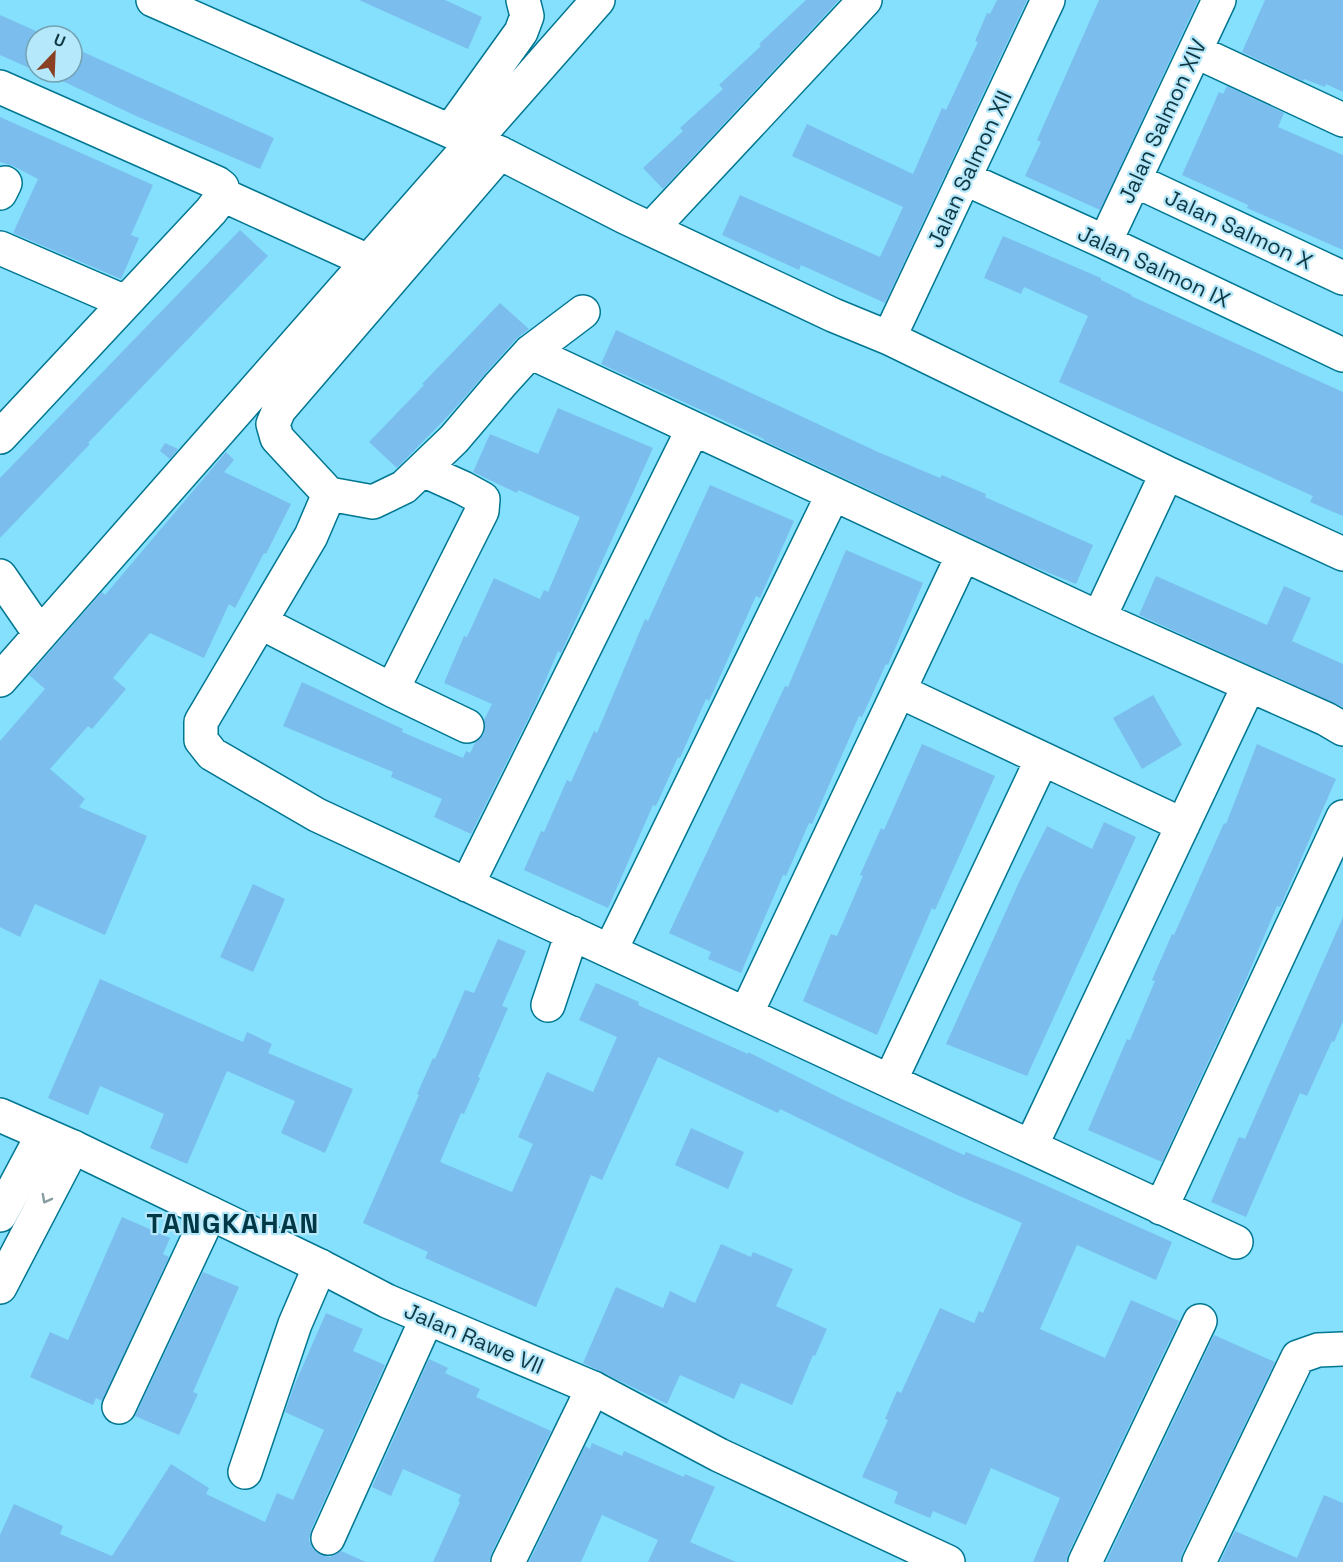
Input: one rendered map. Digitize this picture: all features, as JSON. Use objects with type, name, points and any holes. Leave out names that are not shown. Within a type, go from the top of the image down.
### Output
[{"type":"street","points":[[153,0],[474,142],[651,229],[1343,554]]},
{"type":"street","points":[[523,0],[527,16],[474,142],[279,410],[273,424],[277,438],[329,494],[373,502],[404,487],[423,470],[454,439],[530,352],[583,312]]},
{"type":"street","points":[[0,680],[598,0]]},
{"type":"street","points":[[651,229],[866,0]]},
{"type":"street","name":"Jalan Salmon XII","points":[[889,339],[1048,0]]},
{"type":"street","name":"Jalan Salmon XIV","points":[[1105,242],[1219,0]]},
{"type":"street","points":[[1195,51],[1343,120]]},
{"type":"street","points":[[0,87],[217,183],[222,187],[223,195],[211,211],[125,302],[12,404],[0,437]]},
{"type":"street","name":"Jalan Salmon IX","points":[[964,178],[1343,355]]},
{"type":"street","name":"Jalan Salmon X","points":[[1134,180],[1343,278]]},
{"type":"street","points":[[223,195],[368,261]]},
{"type":"street","points":[[0,248],[125,302]]},
{"type":"street","points":[[530,352],[1098,618],[1326,719],[1343,729]]},
{"type":"street","points":[[467,885],[693,429]]},
{"type":"street","points":[[392,690],[482,511],[483,499],[423,470]]},
{"type":"street","points":[[1098,618],[1167,473]]},
{"type":"street","points":[[329,494],[311,536],[201,722],[201,740],[212,754],[317,815],[1236,1242]]},
{"type":"street","points":[[610,951],[833,494]]},
{"type":"street","points":[[746,1014],[963,555]]},
{"type":"street","points":[[0,576],[40,634]]},
{"type":"street","points":[[260,622],[466,726]]},
{"type":"street","points":[[1031,1146],[1249,685]]},
{"type":"street","points":[[899,691],[1183,825]]},
{"type":"street","points":[[890,1081],[1042,759]]},
{"type":"street","points":[[1161,1208],[1343,817]]},
{"type":"street","points":[[548,1005],[572,933]]},
{"type":"street","name":"Jalan Rawe VII","points":[[0,1115],[73,1147],[320,1266],[387,1301],[593,1388],[719,1455],[948,1562]]},
{"type":"street","points":[[0,1215],[43,1134]]},
{"type":"street","points":[[0,1287],[73,1147]]},
{"type":"street","points":[[119,1407],[210,1213]]},
{"type":"street","points":[[245,1472],[296,1324],[320,1266]]},
{"type":"street","points":[[328,1538],[427,1318]]},
{"type":"street","points":[[1085,1562],[1200,1321]]},
{"type":"street","points":[[1199,1562],[1298,1357],[1318,1350],[1343,1349]]},
{"type":"street","points":[[507,1562],[593,1388]]},
{"type":"building","points":[[359,0],[445,0],[482,17],[468,49]]},
{"type":"building","points":[[806,0],[839,0],[663,189],[643,168],[683,131],[680,128],[723,89],[719,85]]},
{"type":"building","points":[[997,0],[1027,0],[885,303],[801,265],[799,270],[722,235],[740,195],[880,257],[903,207],[792,156],[807,124],[913,174],[942,108],[946,110],[978,42],[975,41],[987,13],[990,14]]},
{"type":"building","points":[[1099,0],[1198,0],[1100,210],[1025,176],[1041,142],[1037,140]]},
{"type":"building","points":[[1265,0],[1343,0],[1343,92],[1326,84],[1325,87],[1304,79],[1303,81],[1242,52]]},
{"type":"building","points":[[0,15],[24,26],[24,66],[0,55]]},
{"type":"building","points":[[84,52],[274,138],[260,169],[136,116],[69,84],[84,84]]},
{"type":"building","points":[[1227,86],[1284,113],[1278,127],[1343,155],[1343,250],[1247,208],[1248,205],[1182,175],[1219,92],[1223,94]]},
{"type":"building","points":[[0,117],[153,185],[131,235],[139,238],[121,279],[13,233],[38,179],[0,162]]},
{"type":"building","points":[[240,230],[268,256],[0,538],[0,478]]},
{"type":"building","points":[[1003,236],[1101,278],[1131,296],[1343,392],[1343,516],[1310,502],[1313,496],[1059,382],[1088,316],[1024,287],[1021,294],[984,278]]},
{"type":"building","points":[[500,303],[529,329],[516,339],[448,416],[397,468],[369,442]]},
{"type":"building","points":[[616,330],[878,452],[986,494],[985,497],[1093,545],[1076,584],[1020,561],[601,364]]},
{"type":"building","points":[[558,408],[653,448],[561,653],[558,651],[536,703],[471,834],[434,817],[442,799],[391,777],[393,772],[283,726],[302,682],[403,729],[402,732],[463,758],[466,751],[470,753],[475,743],[484,734],[484,720],[492,704],[444,683],[464,636],[467,637],[494,578],[540,599],[544,590],[548,592],[580,517],[518,490],[517,493],[473,472],[490,434],[538,454]]},
{"type":"building","points":[[165,443],[178,449],[170,459],[160,451]]},
{"type":"building","points":[[226,452],[234,460],[224,472],[291,504],[235,608],[229,604],[204,658],[150,633],[113,678],[126,689],[92,729],[88,726],[50,769],[85,799],[79,807],[147,836],[105,935],[35,904],[20,937],[0,927],[0,741],[45,689],[29,675],[102,592],[105,595]]},
{"type":"building","points":[[710,485],[794,521],[760,598],[756,596],[709,701],[706,699],[656,806],[653,805],[608,908],[524,870],[567,780],[571,782],[594,731],[597,733],[645,619],[648,621]]},
{"type":"building","points":[[846,550],[923,583],[888,665],[886,664],[862,717],[859,716],[812,824],[809,823],[786,876],[783,875],[741,973],[708,959],[711,952],[669,933],[785,686],[788,687]]},
{"type":"building","points":[[1156,576],[1267,625],[1284,586],[1311,598],[1292,641],[1343,664],[1343,707],[1139,615]]},
{"type":"building","points":[[1153,695],[1182,745],[1142,769],[1113,718]]},
{"type":"building","points":[[922,744],[995,776],[935,910],[932,908],[877,1035],[803,1001],[831,934],[837,936],[863,876],[860,875],[881,828],[884,830]]},
{"type":"building","points":[[1257,744],[1336,779],[1280,907],[1277,906],[1244,984],[1162,1162],[1088,1130],[1127,1039],[1130,1040],[1172,934],[1174,935],[1224,823],[1226,824]]},
{"type":"building","points":[[1104,822],[1136,837],[1027,1076],[946,1044],[1047,826],[1092,849]]},
{"type":"building","points":[[253,884],[285,899],[253,972],[220,957]]},
{"type":"building","points":[[1343,917],[1343,1021],[1307,1096],[1300,1093],[1246,1217],[1211,1202],[1239,1137],[1245,1139]]},
{"type":"building","points":[[498,939],[526,951],[502,1006],[508,1008],[478,1077],[480,1078],[464,1114],[461,1113],[440,1162],[512,1192],[533,1144],[518,1137],[547,1072],[593,1092],[617,1037],[579,1020],[596,983],[639,1002],[638,1005],[748,1054],[748,1052],[842,1099],[964,1155],[966,1152],[1018,1173],[1172,1242],[1156,1280],[1077,1245],[1040,1329],[1105,1358],[1131,1300],[1179,1321],[1066,1562],[1033,1562],[1060,1498],[991,1468],[966,1525],[933,1511],[930,1518],[894,1503],[898,1492],[862,1477],[888,1420],[885,1419],[897,1391],[901,1393],[940,1308],[974,1323],[979,1311],[983,1313],[1022,1223],[957,1195],[780,1109],[778,1113],[658,1057],[602,1180],[591,1175],[536,1307],[425,1258],[428,1252],[363,1223],[419,1095],[417,1094],[465,990],[474,993]]},
{"type":"building","points":[[100,979],[243,1042],[247,1032],[272,1044],[268,1053],[353,1089],[325,1153],[281,1133],[295,1101],[227,1071],[187,1164],[150,1148],[164,1114],[100,1086],[88,1115],[48,1098]]},
{"type":"building","points":[[691,1128],[744,1152],[728,1189],[675,1165]]},
{"type":"building","points":[[122,1217],[170,1238],[163,1254],[169,1257],[102,1401],[96,1398],[93,1405],[30,1377],[50,1332],[68,1340]]},
{"type":"building","points":[[721,1244],[751,1257],[753,1252],[793,1269],[776,1306],[827,1329],[815,1356],[813,1355],[792,1405],[741,1383],[734,1399],[680,1375],[667,1404],[583,1363],[616,1287],[663,1308],[670,1291],[695,1303]]},
{"type":"building","points":[[203,1272],[239,1287],[193,1392],[198,1394],[179,1435],[135,1416]]},
{"type":"building","points":[[326,1313],[363,1329],[353,1351],[385,1365],[311,1530],[309,1540],[313,1549],[321,1555],[330,1557],[341,1551],[366,1562],[0,1562],[0,1535],[14,1504],[63,1526],[60,1534],[112,1556],[171,1464],[209,1488],[206,1494],[265,1522],[277,1493],[293,1500],[324,1430],[285,1412]]},
{"type":"building","points":[[1214,1335],[1275,1362],[1180,1562],[1106,1562]]},
{"type":"building","points":[[429,1359],[448,1368],[445,1373],[480,1389],[476,1397],[551,1431],[489,1562],[433,1562],[461,1495],[403,1469],[391,1496],[372,1487]]},
{"type":"building","points":[[592,1443],[622,1456],[624,1451],[684,1477],[685,1474],[715,1487],[690,1542],[736,1562],[648,1562],[658,1540],[602,1515],[581,1562],[529,1562],[585,1446],[590,1449]]},
{"type":"building","points":[[1324,1495],[1343,1503],[1343,1562],[1220,1562],[1235,1531],[1297,1558]]},
{"type":"district","name":"TANGKAHAN","points":[[233,1223]]}]
